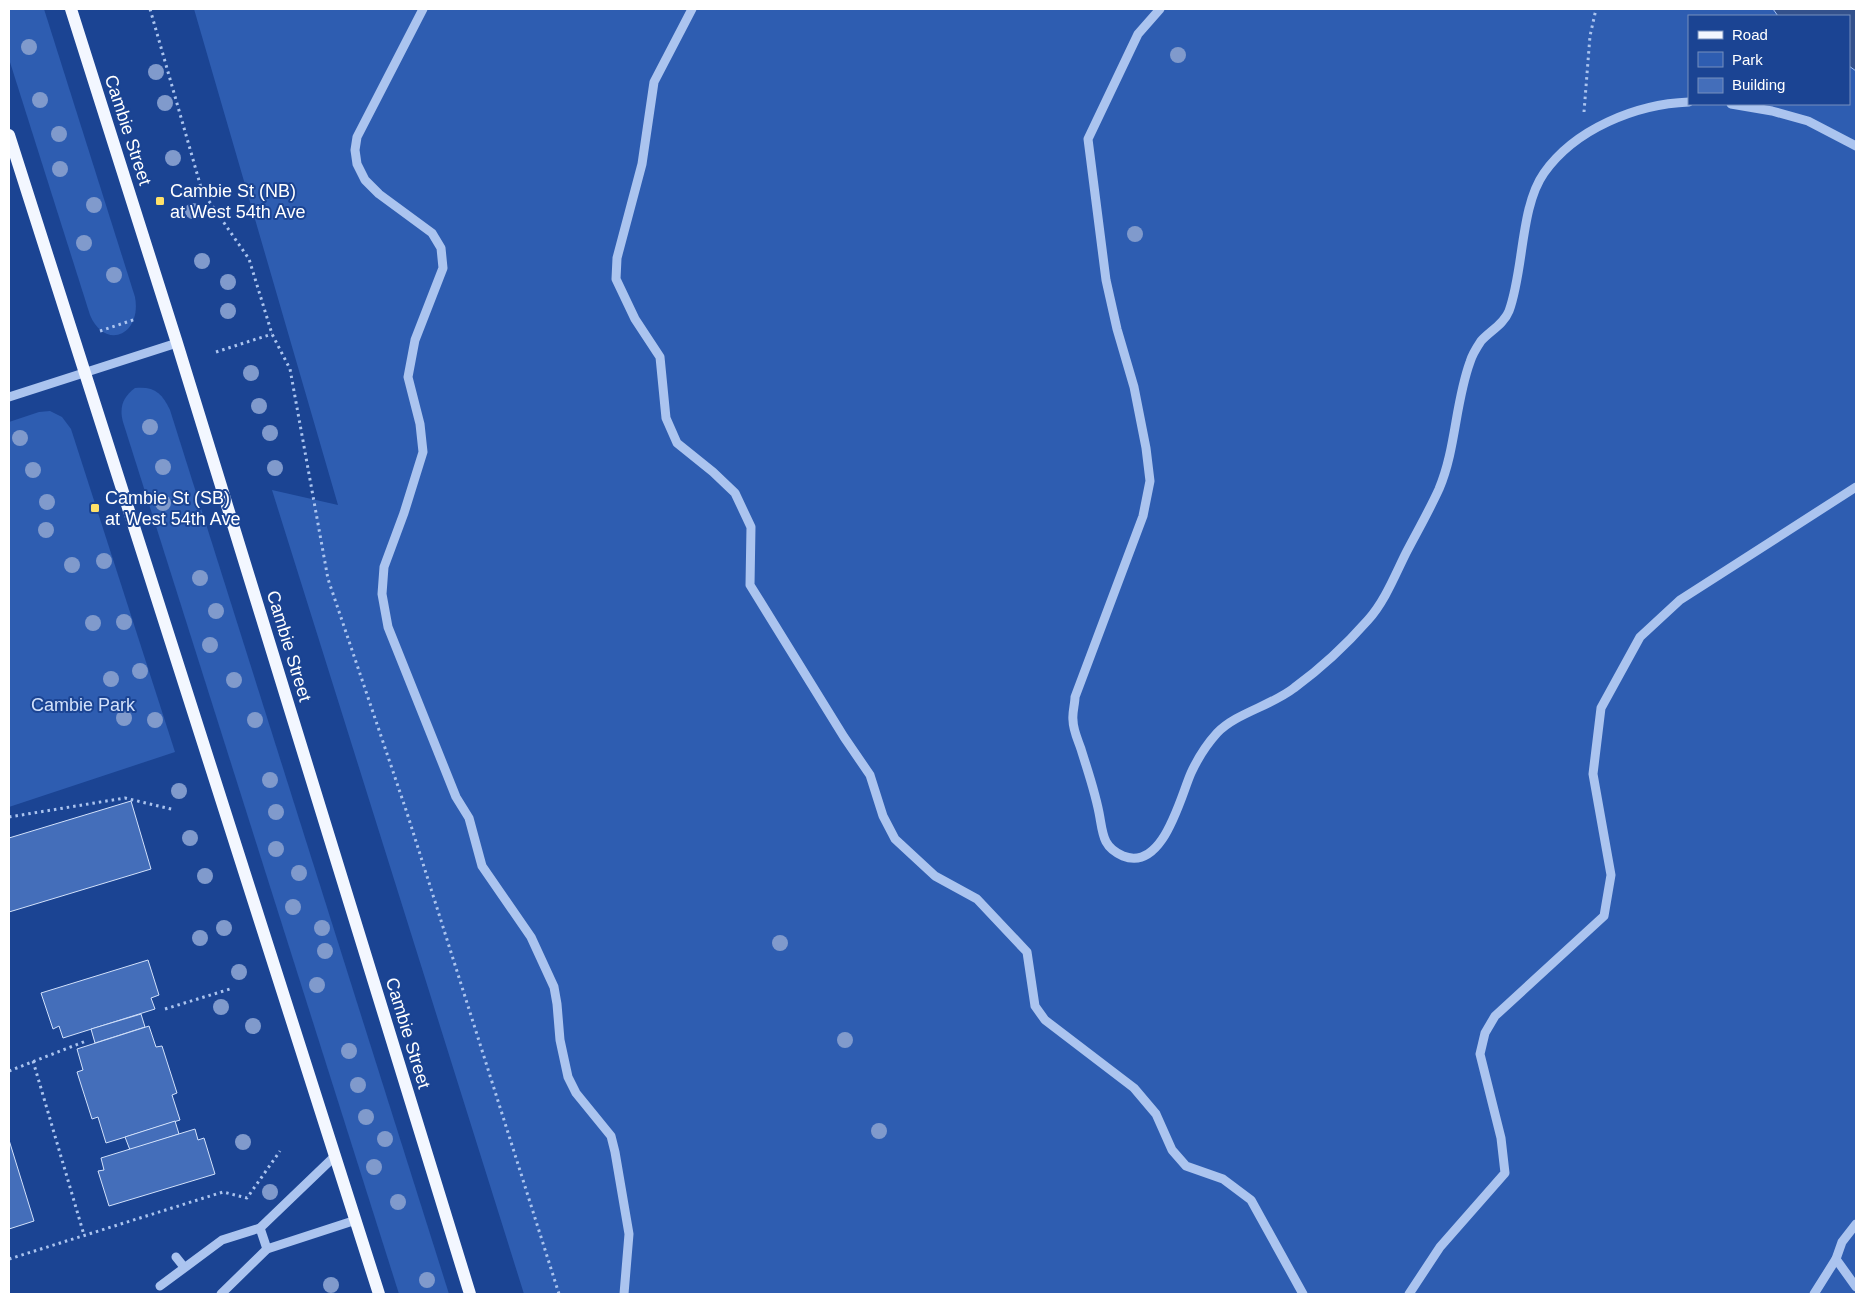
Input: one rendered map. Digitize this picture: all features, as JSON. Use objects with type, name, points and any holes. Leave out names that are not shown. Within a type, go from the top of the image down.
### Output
[{"type":"main road","name":"Cambie Street","points":[[71,9],[177,343],[470,1294]]},
{"type":"main road","points":[[9,134],[379,1294]]},
{"type":"street","points":[[423,9],[357,136],[355,150],[357,164],[365,180],[379,194],[432,232],[441,248],[443,268],[415,340],[408,377],[420,424],[423,452],[404,513],[384,567],[382,594],[388,627],[456,797],[469,818],[482,866],[531,937],[554,987],[560,1040],[568,1077],[576,1093],[611,1136],[629,1234],[624,1294]]},
{"type":"street","points":[[692,9],[654,82],[642,164],[617,258],[616,279],[635,319],[660,357],[666,418],[677,443],[713,472],[735,493],[751,527],[750,584],[844,737],[870,775],[883,816],[895,839],[935,876],[977,899],[1027,952],[1035,1006],[1045,1020],[1134,1088],[1156,1114],[1172,1150],[1186,1166],[1223,1178],[1251,1200],[1304,1294]]},
{"type":"street","points":[[1160,9],[1138,34],[1088,139],[1106,280],[1117,329],[1134,387],[1146,448],[1150,481],[1144,516],[1076,697],[1073,722],[1097,798],[1104,838],[1113,852],[1128,858],[1145,855],[1159,844],[1168,833],[1192,772],[1216,733],[1232,721],[1261,708],[1292,690],[1327,660],[1369,618],[1383,598],[1440,486],[1455,431],[1466,374],[1471,359],[1481,341],[1508,314],[1515,290],[1532,198],[1542,175],[1574,143],[1612,119],[1666,104],[1688,102]]},
{"type":"street","points":[[1737,105],[1772,111],[1808,121],[1856,146]]},
{"type":"street","points":[[9,397],[177,343]]},
{"type":"street","points":[[1410,1294],[1440,1247],[1505,1172],[1501,1138],[1480,1054],[1485,1033],[1495,1016],[1604,916],[1612,875],[1593,774],[1601,708],[1640,637],[1680,600],[1856,487]]},
{"type":"street","points":[[160,1286],[222,1240],[260,1228],[335,1156]]},
{"type":"street","points":[[222,1294],[267,1249],[356,1220]]},
{"type":"street","points":[[1814,1294],[1836,1259],[1842,1242],[1856,1224]]},
{"type":"street","points":[[260,1228],[267,1249]]},
{"type":"street","points":[[176,1257],[184,1267]]},
{"type":"street","points":[[1836,1259],[1856,1287]]},
{"type":"path","points":[[150,9],[202,191],[249,259],[272,334],[290,369],[328,579],[407,813],[559,1294]]},
{"type":"path","points":[[1574,143],[1585,108],[1590,36],[1596,9]]},
{"type":"path","points":[[100,331],[136,319]]},
{"type":"path","points":[[216,352],[272,334]]},
{"type":"path","points":[[9,817],[125,798],[175,810]]},
{"type":"path","points":[[165,1009],[230,989]]},
{"type":"path","points":[[9,1070],[86,1041]]},
{"type":"path","points":[[33,1061],[84,1235]]},
{"type":"path","points":[[9,1259],[223,1192],[247,1198],[280,1151]]},
{"type":"green space","points":[[9,9],[44,9],[135,297],[136,310],[133,321],[128,329],[121,334],[104,333],[90,315],[9,59]]},
{"type":"green space","points":[[194,9],[1856,9],[1856,1294],[524,1294],[272,490],[338,505]]},
{"type":"green space","points":[[135,388],[147,388],[157,392],[164,399],[170,410],[449,1294],[399,1294],[123,422],[123,403]]},
{"type":"green space","name":"Cambie Park","points":[[50,411],[62,417],[71,429],[175,752],[9,807],[9,422],[39,412]]},
{"type":"shaded area","points":[[1773,9],[1856,9],[1856,71],[1850,67],[1850,15],[1777,15]]},
{"type":"building","points":[[131,801],[151,869],[9,912],[9,838]]},
{"type":"building","points":[[148,960],[159,995],[151,998],[155,1009],[63,1038],[59,1026],[53,1029],[41,993]]},
{"type":"building","points":[[141,1014],[145,1027],[95,1043],[91,1029]]},
{"type":"building","points":[[149,1026],[156,1047],[162,1046],[177,1093],[172,1095],[180,1120],[106,1143],[98,1117],[92,1119],[77,1072],[83,1070],[77,1049]]},
{"type":"building","points":[[175,1121],[179,1134],[130,1150],[125,1137]]},
{"type":"building","points":[[195,1129],[198,1140],[204,1138],[215,1174],[109,1206],[98,1171],[104,1170],[101,1158]]},
{"type":"building","points":[[9,1140],[34,1221],[9,1229]]},
{"type":"place","name":"Cambie St (NB) at West 54th Ave","points":[[160,201]]},
{"type":"place","name":"Cambie St (SB) at West 54th Ave","points":[[95,508]]}]
